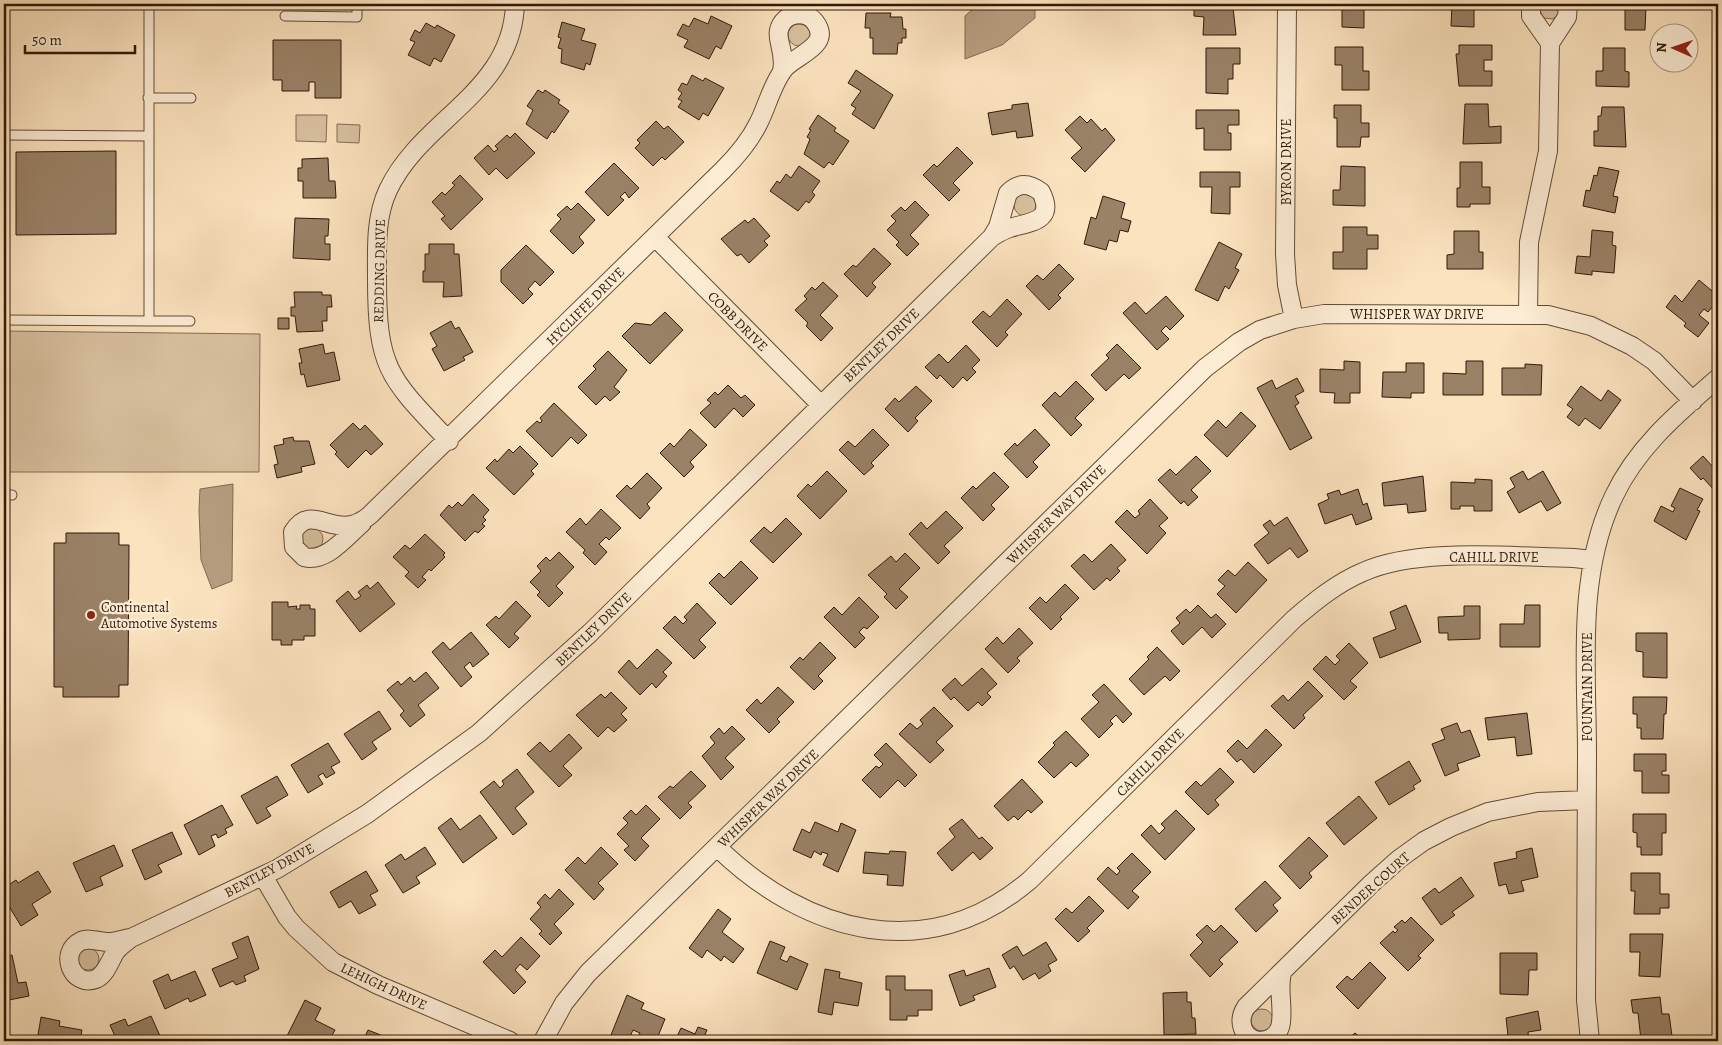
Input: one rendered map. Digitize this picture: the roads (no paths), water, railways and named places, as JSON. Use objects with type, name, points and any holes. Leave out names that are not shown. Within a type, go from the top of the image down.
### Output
[{"type":"street","name":"REDDING DRIVE","points":[[449,441],[402,391],[384,359],[378,323],[379,218],[388,190],[408,159],[473,94],[497,66],[508,42],[515,4]]},
{"type":"street","name":"BYRON DRIVE","points":[[1287,4],[1285,254],[1287,285],[1294,319]]},
{"type":"street","points":[[1530,4],[1531,16],[1550,43]]},
{"type":"street","points":[[1528,314],[1529,242],[1548,151],[1550,43],[1568,18],[1568,4]]},
{"type":"street","name":"HYCLIFFE DRIVE","points":[[362,523],[449,441],[723,170],[748,141],[782,71]]},
{"type":"street","name":"COBB DRIVE","points":[[655,237],[821,405]]},
{"type":"street","name":"BENTLEY DRIVE","points":[[131,938],[263,876],[367,814],[479,733],[590,633],[992,237]]},
{"type":"street","name":"WHISPER WAY DRIVE","points":[[543,1041],[564,1003],[588,973],[1205,368],[1239,342],[1260,330],[1294,319],[1343,314],[1528,314],[1570,320],[1612,335],[1654,361],[1693,401]]},
{"type":"street","name":"FOUNTAIN DRIVE","points":[[1590,1041],[1586,1000],[1588,618],[1592,560],[1608,508],[1632,464],[1654,436],[1718,378]]},
{"type":"street","name":"CAHILL DRIVE","points":[[717,847],[742,871],[768,889],[835,920],[882,932],[906,932],[955,924],[997,905],[1030,880],[1294,619],[1343,582],[1380,566],[1415,559],[1448,557],[1574,558],[1592,560]]},
{"type":"street","name":"BENDER COURT","points":[[1282,973],[1279,990],[1282,1017],[1280,1030],[1272,1038],[1255,1041],[1244,1032],[1241,1025],[1242,1014],[1252,1000],[1399,859],[1438,833],[1469,818],[1514,805],[1587,800]]},
{"type":"street","name":"LEHIGH DRIVE","points":[[263,876],[287,917],[296,928],[333,962],[378,985],[510,1041]]},
{"type":"lane","points":[[149,4],[149,321]]},
{"type":"lane","points":[[285,16],[357,17],[357,4]]},
{"type":"lane","points":[[148,98],[191,98]]},
{"type":"lane","points":[[4,136],[148,136]]},
{"type":"lane","points":[[4,320],[190,321]]},
{"type":"place","name":"Continental Automotive Systems","points":[[91,615]]}]
